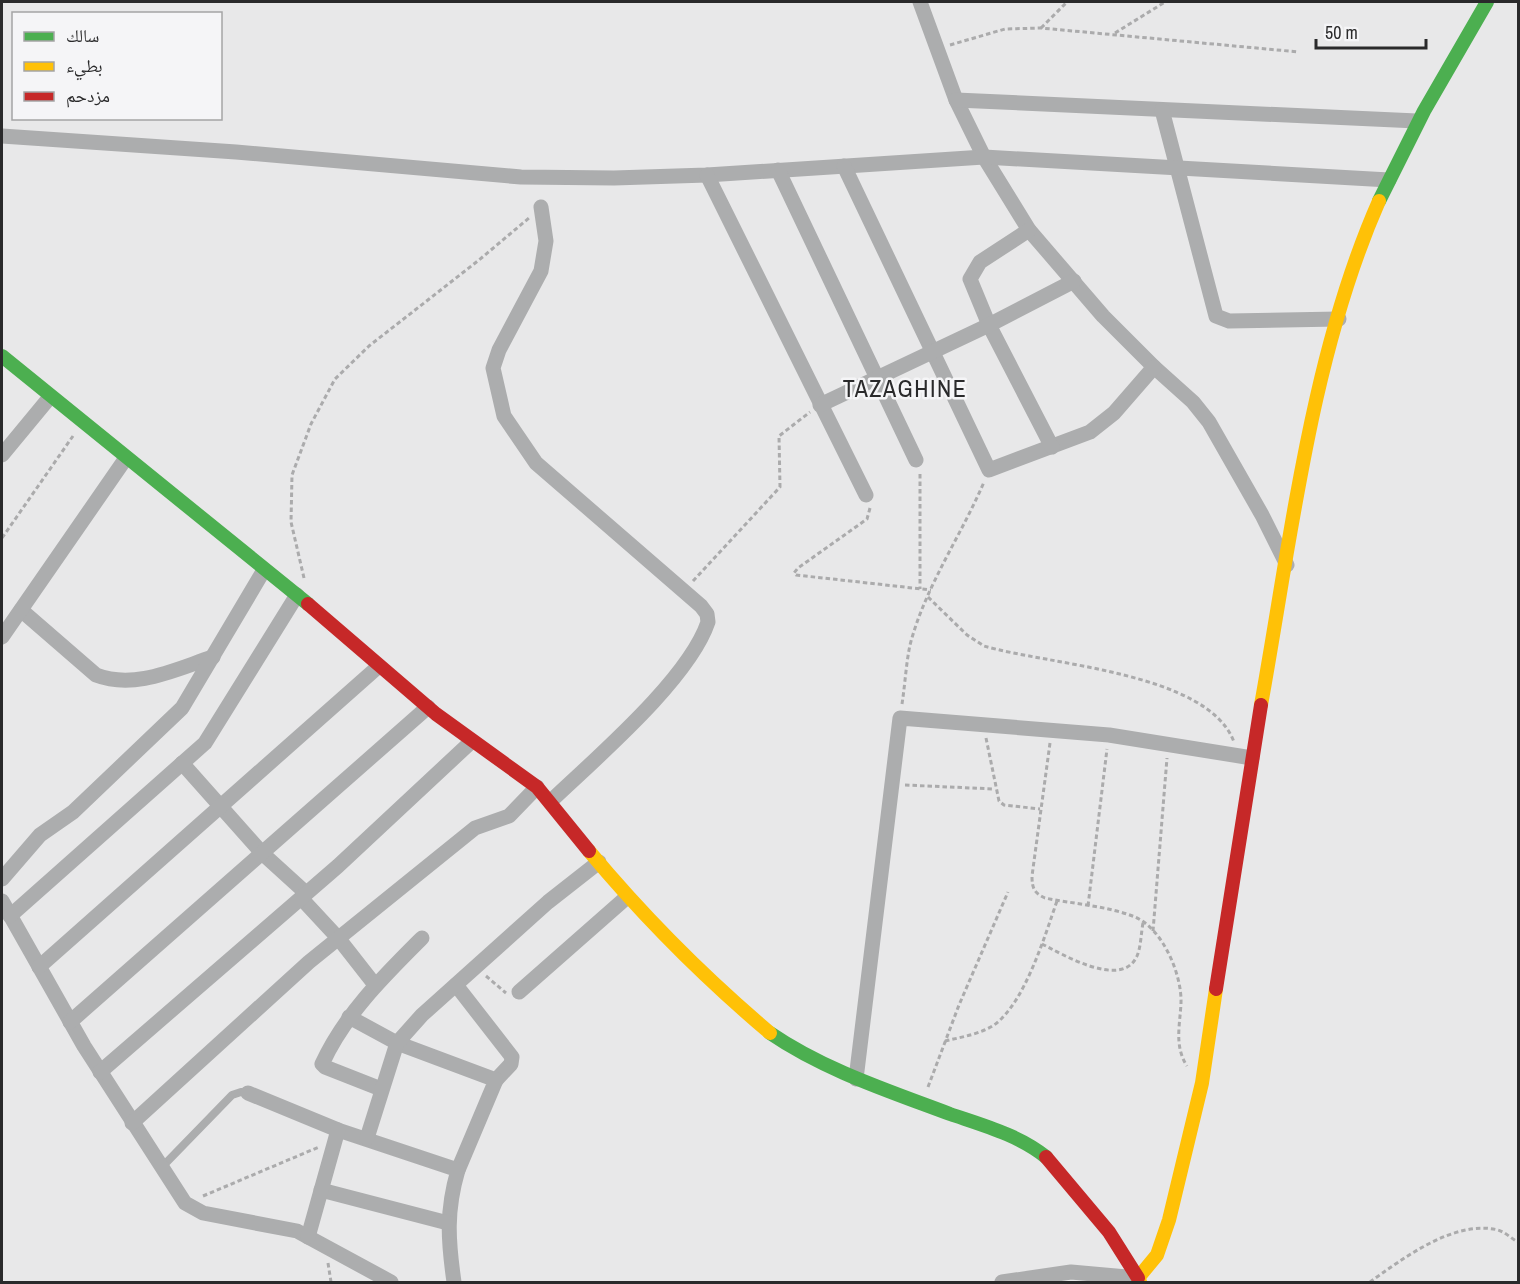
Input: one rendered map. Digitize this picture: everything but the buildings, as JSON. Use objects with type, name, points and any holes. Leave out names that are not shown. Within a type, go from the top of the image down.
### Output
[{"type":"street","points":[[920,2],[956,100],[984,156],[1029,230],[1047,254],[1154,367],[1193,402],[1209,422],[1262,515],[1287,565]]},
{"type":"street","points":[[1138,1281],[1156,1255],[1169,1220],[1203,1083],[1246,757],[1287,565],[1312,423],[1339,319],[1368,226],[1389,180],[1417,122],[1487,2]]},
{"type":"street","points":[[956,100],[1417,122]]},
{"type":"street","points":[[1162,110],[1212,309],[1216,316],[1229,321],[1339,319]]},
{"type":"street","points":[[2,136],[236,152],[521,177],[614,178],[707,175],[984,156],[1389,180]]},
{"type":"street","points":[[844,166],[989,470],[1090,432],[1114,413],[1154,367]]},
{"type":"street","points":[[778,170],[916,460]]},
{"type":"street","points":[[707,175],[866,495]]},
{"type":"street","points":[[541,207],[546,241],[542,272],[498,350],[493,368],[504,416],[536,463],[684,591],[707,614],[705,630],[677,674],[636,719],[552,801]]},
{"type":"street","points":[[1029,230],[980,262],[973,270],[970,279],[989,325],[1052,447]]},
{"type":"street","points":[[820,405],[932,353],[1074,281]]},
{"type":"street","points":[[5,365],[50,397],[297,595],[428,707],[537,787],[552,801],[627,897],[726,996],[772,1035],[856,1079],[1035,1148],[1051,1161],[1109,1232],[1138,1281]]},
{"type":"street","points":[[2,456],[50,397]]},
{"type":"street","points":[[2,637],[126,458]]},
{"type":"street","points":[[2,879],[36,839],[73,812],[182,708],[264,570]]},
{"type":"street","points":[[10,916],[205,743],[297,595]]},
{"type":"street","points":[[21,610],[96,675],[107,679],[139,680],[213,657]]},
{"type":"street","points":[[39,967],[221,809],[379,666]]},
{"type":"street","points":[[70,1022],[428,707]]},
{"type":"street","points":[[856,1079],[900,718],[1109,735],[1246,757]]},
{"type":"street","points":[[100,1072],[304,896],[472,741]]},
{"type":"street","points":[[182,763],[221,809],[304,896],[375,985]]},
{"type":"street","points":[[132,1123],[339,939],[475,828],[496,822],[518,810],[537,787]]},
{"type":"street","points":[[367,1138],[397,1043],[476,966],[548,902],[599,862]]},
{"type":"street","points":[[519,992],[627,897]]},
{"type":"street","points":[[2,901],[100,1072],[184,1203],[203,1213],[282,1226],[308,1237],[391,1282]]},
{"type":"street","points":[[381,1089],[323,1065],[349,1017],[375,985],[422,938]]},
{"type":"street","points":[[454,1282],[448,1224],[449,1201],[458,1170],[495,1080],[511,1064],[512,1058],[456,985]]},
{"type":"street","points":[[349,1017],[397,1043],[495,1080]]},
{"type":"street","points":[[248,1094],[337,1135],[367,1138],[458,1170]]},
{"type":"street","points":[[308,1237],[337,1135]]},
{"type":"street","points":[[321,1190],[448,1224]]},
{"type":"street","points":[[1002,1282],[1071,1272],[1138,1281]]},
{"type":"lane","points":[[161,1168],[232,1095],[241,1092],[248,1094]]},
{"type":"path","points":[[1041,28],[1067,2]]},
{"type":"path","points":[[1114,34],[1165,2]]},
{"type":"path","points":[[937,48],[1005,29],[1041,28],[1299,52]]},
{"type":"path","points":[[312,608],[291,522],[292,476],[311,424],[335,379],[369,346],[497,246],[541,207]]},
{"type":"path","points":[[684,591],[774,496],[782,479],[779,436],[820,405]]},
{"type":"path","points":[[2,537],[83,423]]},
{"type":"path","points":[[916,460],[922,486],[920,589]]},
{"type":"path","points":[[900,718],[910,645],[931,590],[989,470]]},
{"type":"path","points":[[866,495],[871,511],[867,519],[794,573],[801,576],[931,590]]},
{"type":"path","points":[[928,597],[967,635],[984,646],[1127,676],[1183,694],[1203,706],[1224,724],[1246,757]]},
{"type":"path","points":[[984,725],[996,797],[1004,805],[1041,809]]},
{"type":"path","points":[[1052,730],[1032,883],[1036,895],[1129,915],[1143,922],[1153,932],[1170,955],[1180,977],[1181,999],[1177,1040],[1180,1053],[1185,1065],[1203,1083]]},
{"type":"path","points":[[1088,907],[1109,735]]},
{"type":"path","points":[[1153,932],[1168,745]]},
{"type":"path","points":[[891,784],[995,789]]},
{"type":"path","points":[[922,1103],[945,1041],[1008,892]]},
{"type":"path","points":[[945,1041],[982,1031],[1004,1017],[1013,1004],[1042,944],[1057,901]]},
{"type":"path","points":[[1042,944],[1090,968],[1116,969],[1130,965],[1137,957],[1143,922]]},
{"type":"path","points":[[476,966],[500,991],[512,994],[519,992]]},
{"type":"path","points":[[184,1203],[337,1135]]},
{"type":"path","points":[[1370,1282],[1411,1253],[1441,1238],[1470,1231],[1498,1230],[1518,1242]]},
{"type":"traffic: fast","points":[[1379,201],[1424,111],[1487,2]]},
{"type":"traffic: fast","points":[[2,356],[308,604]]},
{"type":"traffic: fast","points":[[770,1033],[812,1058],[857,1079],[1000,1131],[1046,1157]]},
{"type":"traffic: slow","points":[[1261,705],[1294,513],[1320,384],[1336,321],[1379,201]]},
{"type":"traffic: slow","points":[[589,851],[631,900],[676,946],[770,1033]]},
{"type":"traffic: slow","points":[[1140,1282],[1138,1278],[1157,1255],[1169,1220],[1202,1083],[1216,989]]},
{"type":"traffic: jam","points":[[308,604],[436,714],[537,787],[589,851]]},
{"type":"traffic: jam","points":[[1216,989],[1261,705]]},
{"type":"traffic: jam","points":[[1046,1157],[1109,1232],[1138,1278]]},
{"type":"district","name":"TAZAGHINE","points":[[905,389]]}]
